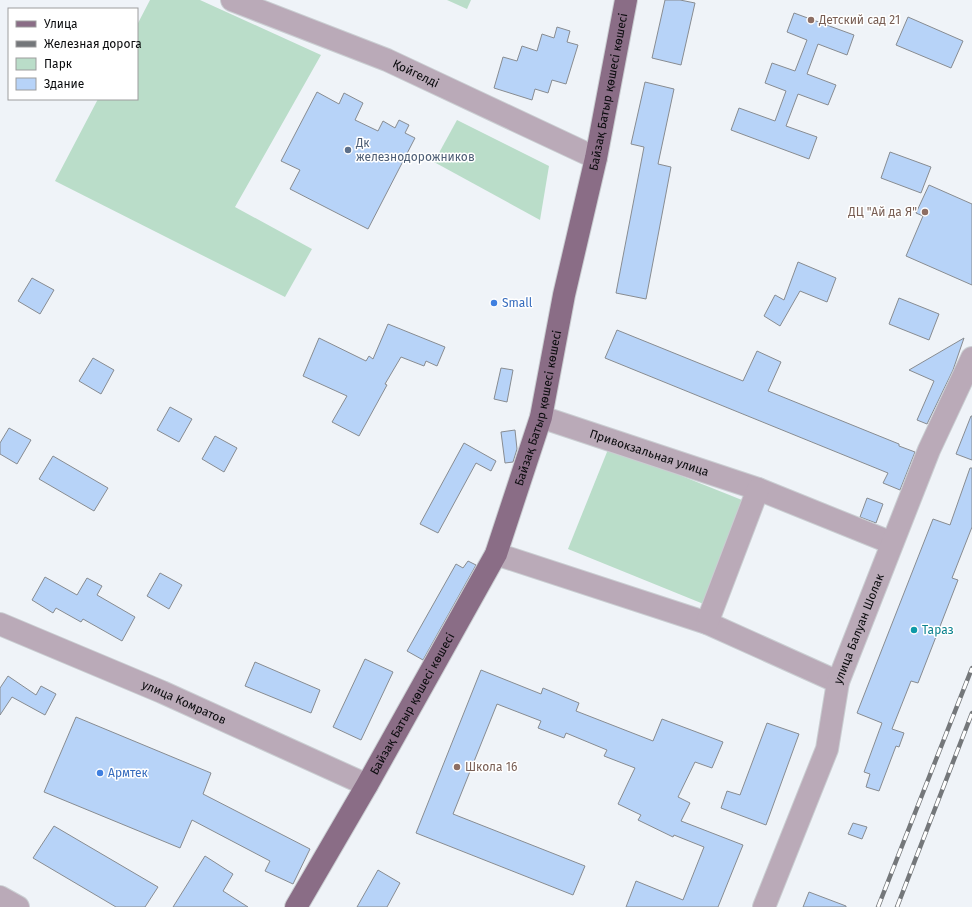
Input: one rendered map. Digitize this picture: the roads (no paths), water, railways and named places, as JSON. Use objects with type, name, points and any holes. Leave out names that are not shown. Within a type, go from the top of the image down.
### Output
[{"type":"main road","name":"Байзақ Батыр қөшесі көшесі","points":[[296,907],[367,785],[496,554],[541,417],[564,295],[596,158],[626,0]]},
{"type":"street","name":"Қойгелді","points":[[232,0],[387,60],[596,158]]},
{"type":"street","name":"улица Балуан Шолак","points":[[764,907],[827,749],[838,682],[929,450],[972,358]]},
{"type":"street","name":"Привокзальная улица","points":[[541,417],[758,489],[892,543]]},
{"type":"street","points":[[707,623],[758,489]]},
{"type":"street","points":[[496,554],[707,623],[838,682]]},
{"type":"street","name":"улица Комратов","points":[[0,624],[162,692],[367,785]]},
{"type":"street","points":[[0,897],[18,907]]},
{"type":"railway","points":[[878,907],[972,668]]},
{"type":"railway","points":[[897,907],[972,713]]},
{"type":"place","name":"Детский сад 21","points":[[811,20]]},
{"type":"place","name":"Дк железнодорожников","points":[[348,150]]},
{"type":"place","name":"ДЦ \"Ай да Я\"","points":[[925,212]]},
{"type":"place","name":"Small","points":[[494,303]]},
{"type":"place","name":"Тараз","points":[[914,630]]},
{"type":"place","name":"Школа 16","points":[[457,767]]},
{"type":"place","name":"Армтек","points":[[100,773]]}]
